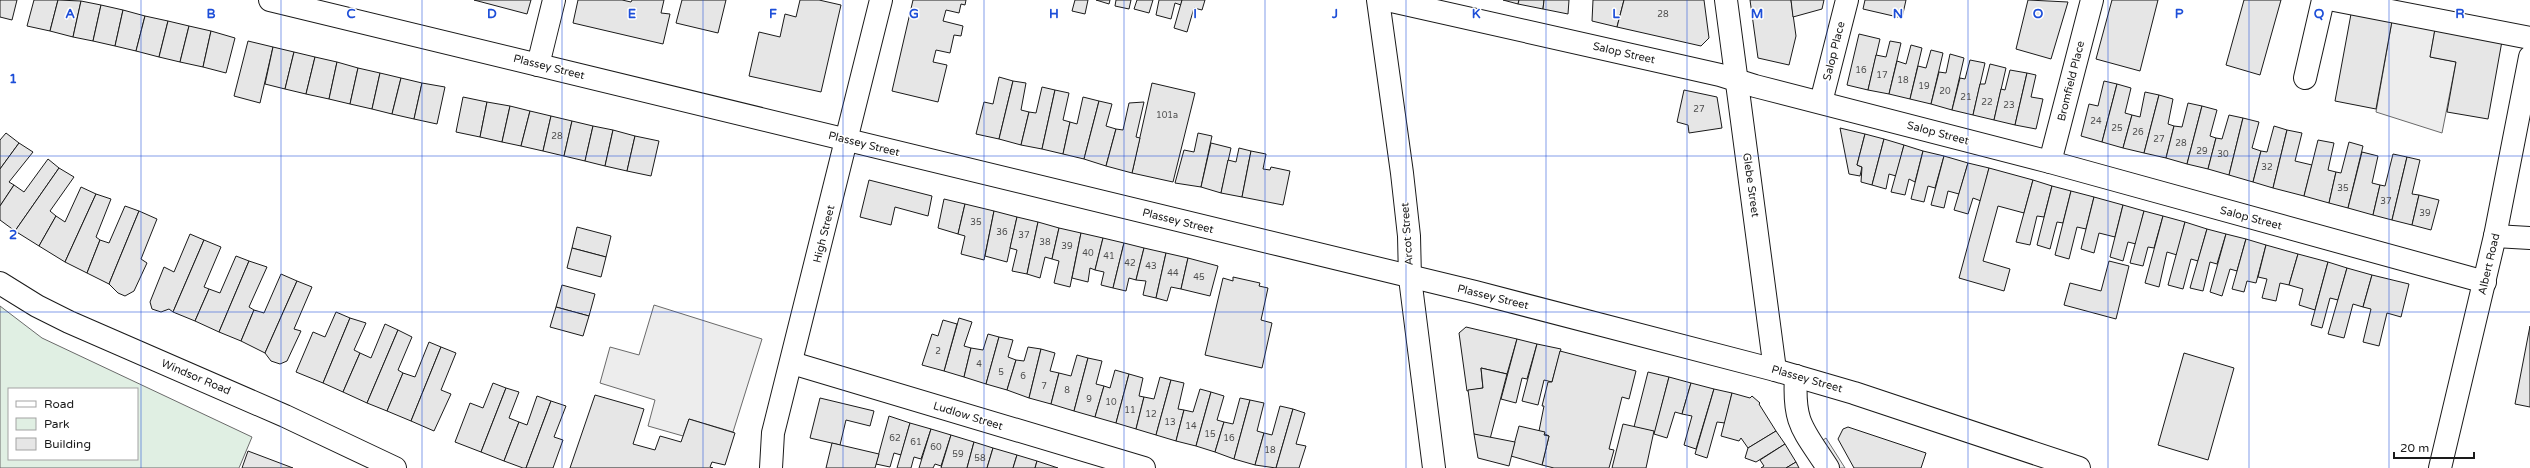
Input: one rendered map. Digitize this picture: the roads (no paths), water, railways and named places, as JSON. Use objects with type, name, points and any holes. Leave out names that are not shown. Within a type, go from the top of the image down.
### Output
[{"type":"street","name":"Plassey Street","points":[[270,0],[1410,278],[1474,292],[1796,376],[1854,393],[2079,468]]},
{"type":"street","points":[[538,65],[554,0]]},
{"type":"street","name":"High Street","points":[[771,468],[773,433],[848,140],[881,0]]},
{"type":"street","name":"Arcot Street","points":[[1378,0],[1405,201],[1410,278],[1434,468]]},
{"type":"street","name":"Salop Street","points":[[1387,0],[1737,80],[2050,162],[2485,282]]},
{"type":"street","name":"Glebe Street","points":[[1726,0],[1775,370]]},
{"type":"street","name":"Salop Place","points":[[1822,102],[1847,0]]},
{"type":"street","name":"Bromfield Place","points":[[2050,162],[2092,0]]},
{"type":"street","points":[[2305,78],[2323,0]]},
{"type":"street","points":[[2334,0],[2530,38]]},
{"type":"street","name":"Albert Road","points":[[2440,468],[2485,282],[2530,57]]},
{"type":"street","points":[[2495,236],[2530,238]]},
{"type":"street","name":"Windsor Road","points":[[0,283],[37,306],[69,322],[285,416],[395,468]]},
{"type":"street","name":"Ludlow Street","points":[[792,363],[1144,468]]},
{"type":"street","points":[[1796,376],[1795,406],[1798,422],[1828,468]]}]
